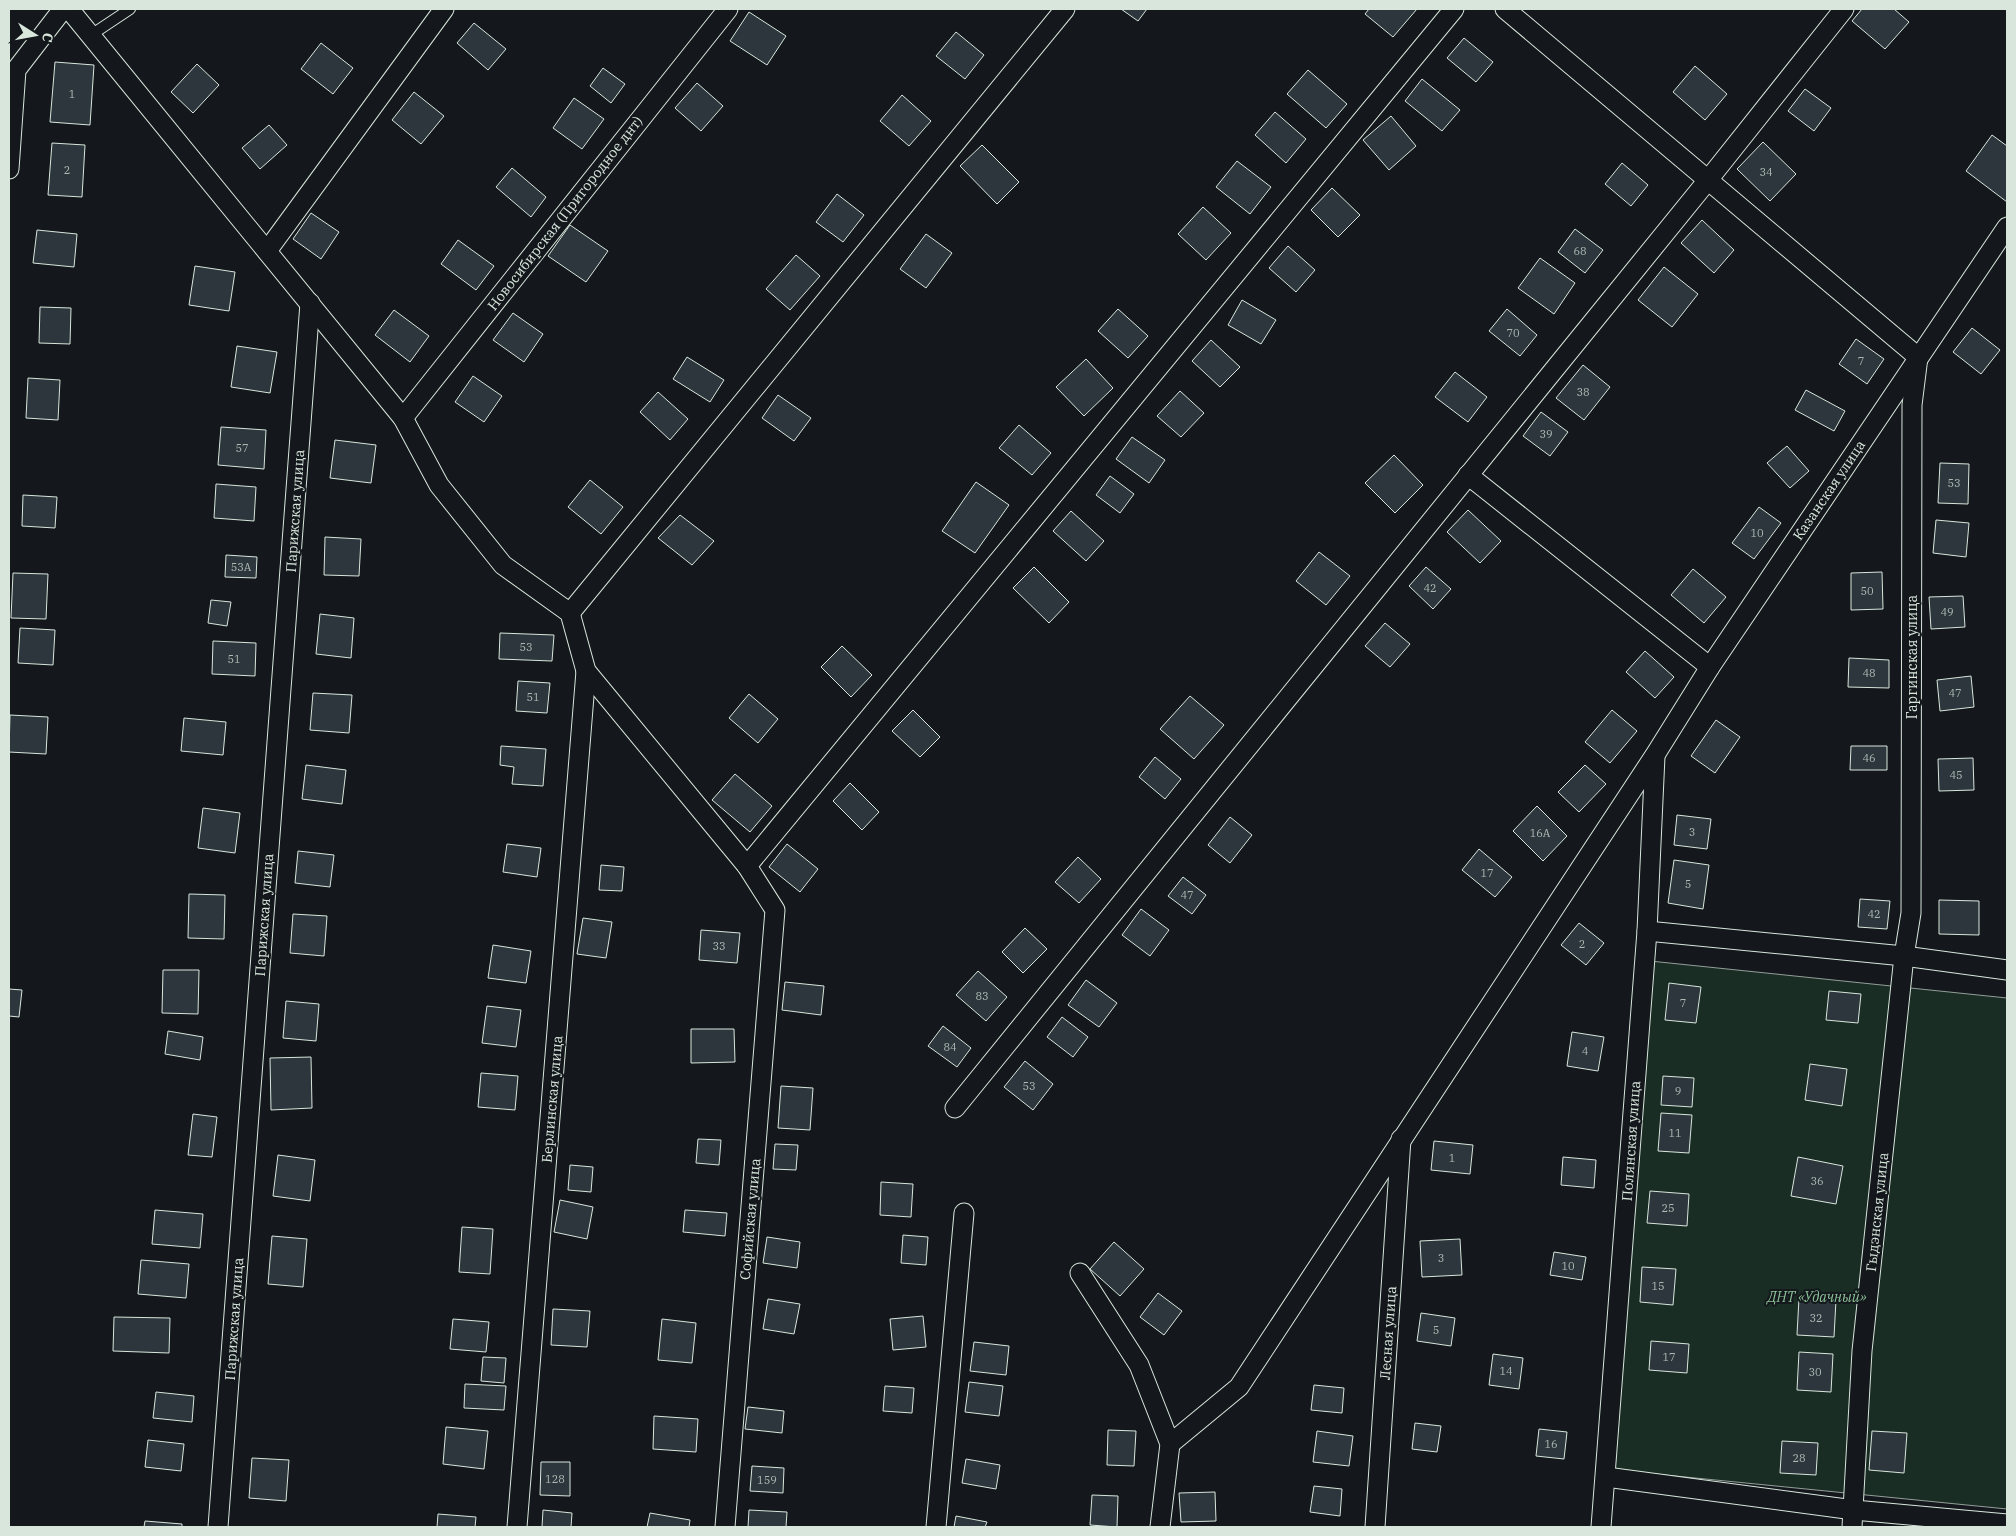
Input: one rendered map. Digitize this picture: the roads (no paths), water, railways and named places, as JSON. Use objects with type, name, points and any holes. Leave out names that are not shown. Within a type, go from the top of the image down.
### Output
[{"type":"street","points":[[9,169],[16,70],[63,9]]},
{"type":"street","points":[[69,9],[403,418],[439,485],[503,565],[570,613],[586,671],[747,866],[1454,9]]},
{"type":"street","points":[[267,251],[444,9]]},
{"type":"street","name":"Новосибирская (Пригородное днт)","points":[[403,418],[728,9]]},
{"type":"street","points":[[570,613],[1065,9]]},
{"type":"street","points":[[1505,9],[1918,357]]},
{"type":"street","points":[[955,1108],[1708,180],[1844,9]]},
{"type":"street","name":"Казанская улица","points":[[1170,1444],[1239,1387],[1401,1138],[1655,755],[1710,667],[2007,227]]},
{"type":"street","name":"Парижская улица","points":[[218,1527],[310,303]]},
{"type":"street","name":"Гаргинская улица","points":[[1904,956],[1912,912],[1912,405],[1918,357]]},
{"type":"street","points":[[1468,475],[1710,667]]},
{"type":"street","name":"Берлинская улица","points":[[517,1527],[586,671]]},
{"type":"street","name":"Полянская улица","points":[[1601,1527],[1647,931],[1655,755]]},
{"type":"street","name":"Софийская улица","points":[[724,1527],[775,910],[747,866]]},
{"type":"street","points":[[1647,931],[1904,956],[2007,970]]},
{"type":"street","name":"Гыдэнская улица","points":[[1853,1518],[1862,1351],[1904,956]]},
{"type":"street","name":"Лесная улица","points":[[1375,1527],[1401,1138]]},
{"type":"street","points":[[936,1527],[964,1214]]},
{"type":"street","points":[[1080,1273],[1139,1365],[1170,1444],[1160,1527]]},
{"type":"street","points":[[1606,1477],[1853,1518],[2007,1524]]},
{"type":"lane","points":[[91,35],[130,9]]},
{"type":"park label","name":"ДНТ «Удачный»","points":[[1817,1297]]}]
